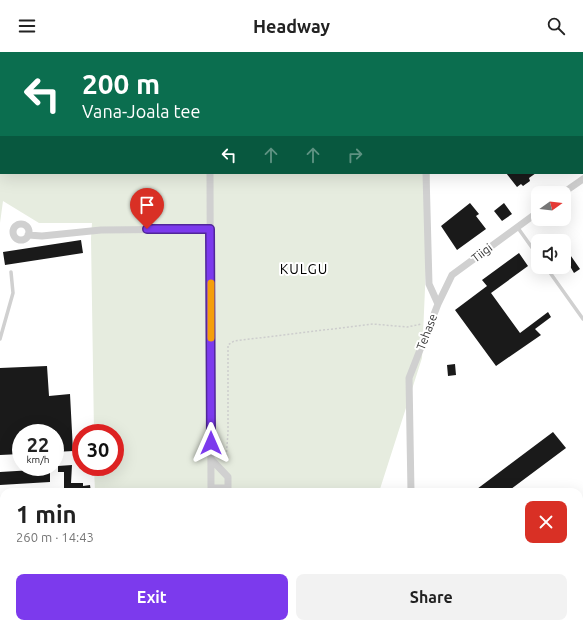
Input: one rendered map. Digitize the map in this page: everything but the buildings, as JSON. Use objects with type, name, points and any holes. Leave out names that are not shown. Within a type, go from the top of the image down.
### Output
[{"type":"street","points":[[210,174],[211,459]]},
{"type":"street","name":"Tehase","points":[[410,488],[409,378],[438,304],[429,284],[426,174]]},
{"type":"street","points":[[571,188],[583,179]]},
{"type":"street","name":"Tiigi","points":[[438,304],[452,276],[531,217]]},
{"type":"street","points":[[28,235],[42,236],[101,230],[210,229]]},
{"type":"lane","points":[[517,227],[531,246]]},
{"type":"lane","points":[[0,339],[14,293],[11,272]]},
{"type":"lane","points":[[551,274],[583,318]]},
{"type":"path","points":[[226,460],[228,432],[228,345],[234,341],[373,324],[407,327],[424,324],[432,318]]},
{"type":"shaded area","points":[[0,174],[430,174],[422,358],[380,488],[95,488],[94,476],[124,476],[124,424],[94,424],[92,223],[39,223],[3,201],[0,223]]},
{"type":"slow traffic","points":[[211,283],[211,338]]},
{"type":"district","name":"KULGU","points":[[304,269]]},
{"type":"route","points":[[147,229],[210,229],[211,443]]}]
